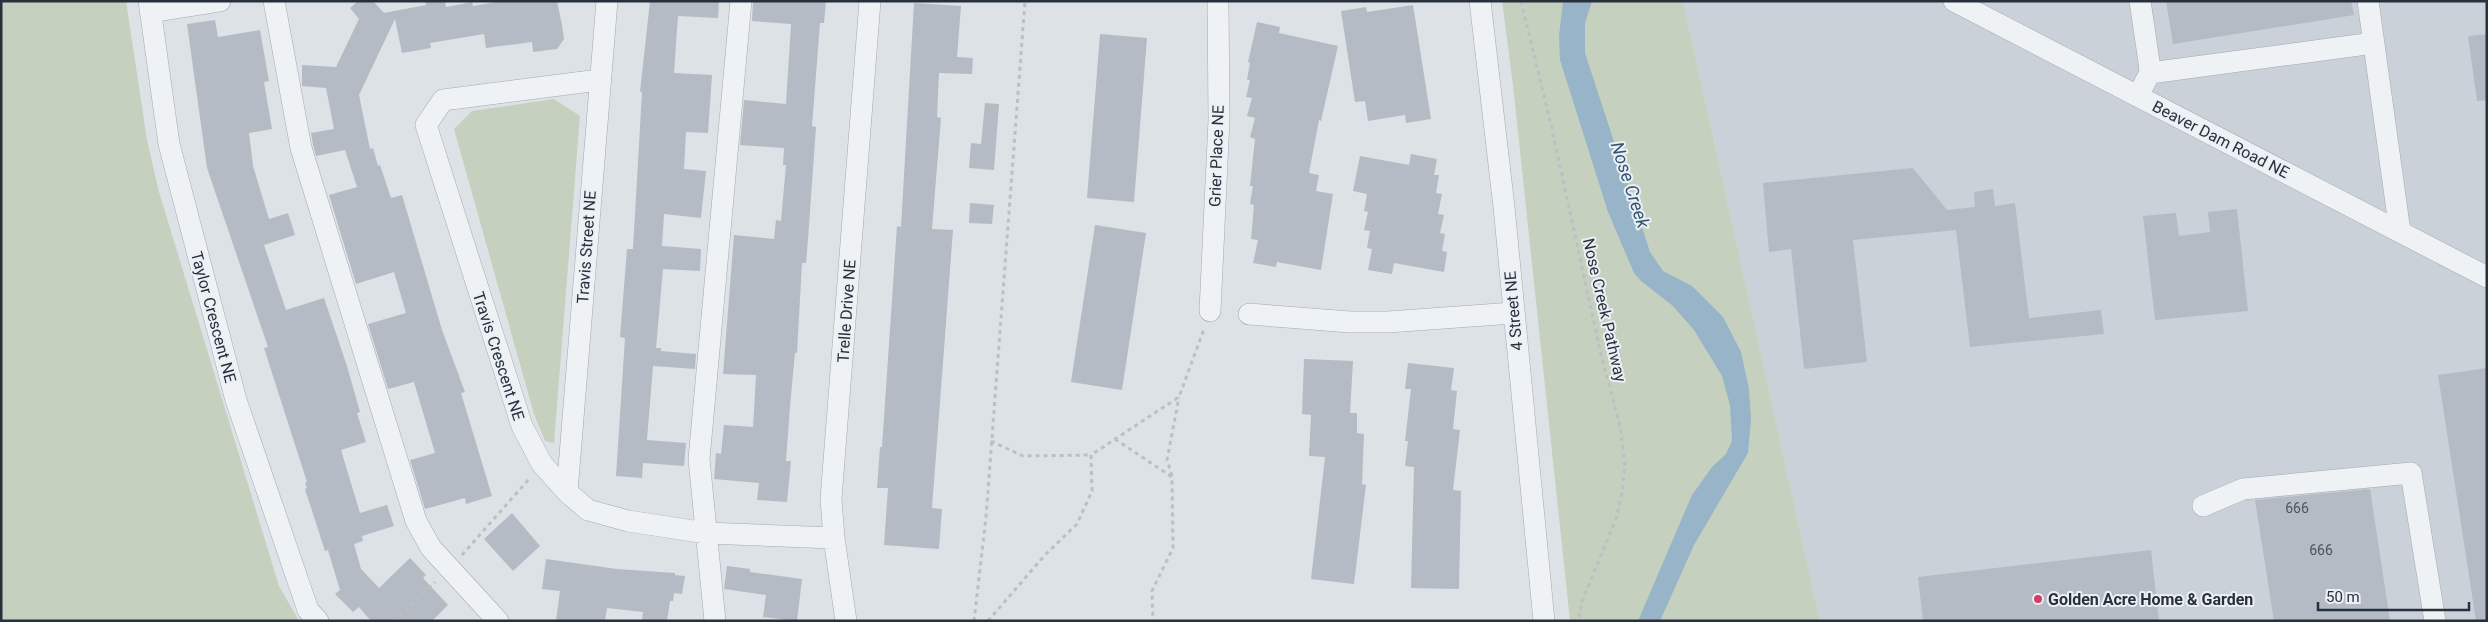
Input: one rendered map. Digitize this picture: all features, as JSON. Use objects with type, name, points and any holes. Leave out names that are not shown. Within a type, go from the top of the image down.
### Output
[{"type":"street","points":[[150,7],[220,1]]},
{"type":"street","points":[[274,1],[301,148],[413,512],[431,548],[498,621]]},
{"type":"street","name":"Travis Street NE","points":[[567,492],[599,80],[607,1]]},
{"type":"street","points":[[715,621],[699,459],[741,1]]},
{"type":"street","name":"Trelle Drive NE","points":[[846,621],[834,538],[831,499],[870,1]]},
{"type":"street","name":"Grier Place NE","points":[[1210,312],[1219,120],[1218,1]]},
{"type":"street","name":"4 Street NE","points":[[1480,1],[1494,108],[1544,621]]},
{"type":"street","name":"Beaver Dam Road NE","points":[[1954,1],[2487,277]]},
{"type":"street","points":[[2137,96],[2150,74],[2140,1]]},
{"type":"street","points":[[2368,1],[2400,232]]},
{"type":"street","name":"Taylor Crescent NE","points":[[150,7],[169,144],[236,400],[308,610],[318,621]]},
{"type":"street","points":[[2150,74],[2374,43]]},
{"type":"street","name":"Travis Crescent NE","points":[[599,80],[443,100],[426,125],[522,426],[542,464],[567,492],[588,510],[628,521],[706,533],[834,538]]},
{"type":"street","points":[[1249,314],[1350,322],[1388,322],[1513,313]]},
{"type":"street","points":[[2203,506],[2243,489],[2412,473],[2435,621]]},
{"type":"path","points":[[974,621],[986,517],[1025,1]]},
{"type":"path","name":"Nose Creek Pathway","points":[[1521,1],[1552,129],[1601,355],[1620,426],[1625,465],[1622,494],[1616,519],[1582,601],[1578,621]]},
{"type":"path","points":[[1153,621],[1152,591],[1173,548],[1172,477],[1167,460],[1179,397],[1210,312]]},
{"type":"path","points":[[991,441],[1023,456],[1091,455],[1179,397]]},
{"type":"path","points":[[1115,439],[1172,477]]},
{"type":"path","points":[[988,621],[1045,556],[1077,524],[1092,491],[1091,455]]},
{"type":"path","points":[[393,621],[450,569],[542,464]]},
{"type":"shaded area","points":[[1683,1],[2487,1],[2487,621],[1820,621]]},
{"type":"green space","points":[[1,1],[126,1],[147,140],[159,192],[279,586],[299,621],[1,621]]},
{"type":"green space","points":[[1502,1],[1683,1],[1820,621],[1570,621],[1513,85]]},
{"type":"green space","points":[[554,99],[580,116],[554,443],[545,441],[534,414],[454,129],[472,111]]},
{"type":"water","points":[[1563,1],[1592,1],[1585,23],[1585,53],[1650,252],[1663,271],[1692,286],[1723,317],[1741,352],[1749,389],[1751,419],[1748,453],[1694,545],[1660,621],[1638,621],[1692,495],[1712,467],[1726,454],[1732,441],[1730,405],[1722,376],[1694,330],[1673,306],[1641,281],[1634,273],[1608,212],[1560,60],[1559,36]]},
{"type":"building","points":[[358,1],[373,1],[384,13],[426,5],[425,1],[445,1],[446,7],[472,2],[473,6],[502,1],[557,1],[564,39],[557,49],[533,52],[532,42],[486,48],[484,34],[430,43],[431,48],[402,53],[395,19],[359,95],[370,149],[373,148],[391,198],[402,195],[442,330],[465,392],[461,393],[492,496],[466,504],[465,498],[425,509],[410,460],[435,453],[414,382],[388,389],[368,324],[406,313],[394,272],[356,284],[329,195],[357,187],[345,150],[316,156],[313,145],[311,133],[334,129],[326,88],[302,86],[302,65],[336,67],[359,19],[350,8]]},
{"type":"building","points":[[650,1],[719,1],[718,18],[678,16],[674,73],[712,75],[708,133],[686,132],[684,169],[706,171],[701,218],[664,214],[662,246],[701,249],[700,271],[663,269],[656,348],[661,348],[661,351],[696,354],[695,369],[653,366],[647,440],[686,443],[684,466],[643,463],[642,478],[616,476],[625,338],[620,337],[627,249],[633,249],[642,92],[640,92]]},
{"type":"building","points":[[753,1],[826,1],[824,23],[820,23],[812,126],[816,127],[808,239],[806,263],[802,263],[797,353],[795,353],[790,406],[786,461],[791,461],[787,502],[757,500],[759,483],[714,479],[716,453],[721,454],[724,425],[753,427],[756,375],[723,374],[734,235],[774,239],[776,220],[781,221],[786,165],[783,165],[784,148],[740,145],[744,100],[786,104],[791,24],[752,21]]},
{"type":"building","points":[[2166,1],[2351,1],[2354,15],[2173,44]]},
{"type":"building","points":[[914,3],[961,6],[957,57],[973,58],[972,74],[939,73],[937,117],[941,118],[932,229],[953,230],[932,508],[942,509],[939,549],[884,545],[888,488],[877,488],[880,447],[882,447],[897,226],[901,227]]},
{"type":"building","points":[[1413,5],[1431,119],[1406,123],[1405,115],[1368,121],[1365,101],[1355,102],[1341,11],[1366,7],[1367,12]]},
{"type":"building","points":[[215,20],[218,37],[260,30],[269,81],[264,82],[272,129],[249,133],[253,166],[269,219],[288,213],[295,235],[264,245],[286,310],[324,298],[347,366],[360,412],[357,413],[366,442],[341,450],[360,513],[387,505],[394,526],[362,536],[363,541],[354,544],[361,569],[379,588],[410,558],[426,575],[423,578],[448,605],[432,621],[371,621],[359,607],[353,612],[335,594],[340,590],[328,550],[325,551],[305,489],[307,488],[305,483],[307,482],[264,348],[268,347],[207,168],[187,24]]},
{"type":"building","points":[[1257,22],[1280,27],[1279,33],[1338,46],[1321,121],[1319,120],[1309,173],[1319,175],[1316,191],[1333,194],[1321,270],[1277,262],[1276,267],[1253,263],[1258,240],[1251,239],[1254,205],[1250,204],[1253,186],[1250,186],[1255,139],[1250,137],[1255,118],[1247,116],[1252,98],[1246,97],[1250,80],[1247,80],[1250,63],[1248,62]]},
{"type":"building","points":[[1100,34],[1147,38],[1134,202],[1087,198]]},
{"type":"building","points":[[2487,34],[2487,100],[2477,101],[2468,36]]},
{"type":"building","points":[[985,103],[999,104],[994,170],[969,168],[971,143],[981,144]]},
{"type":"building","points":[[1411,154],[1437,159],[1434,175],[1439,175],[1436,193],[1442,194],[1438,214],[1444,215],[1440,233],[1445,234],[1442,251],[1447,252],[1444,272],[1394,263],[1392,274],[1368,270],[1372,249],[1367,248],[1370,231],[1364,230],[1368,212],[1364,211],[1367,194],[1353,191],[1360,156],[1409,165]]},
{"type":"building","points":[[1913,168],[1947,210],[1975,207],[1974,192],[1993,189],[1995,206],[2015,203],[2029,318],[2101,310],[2104,334],[1970,347],[1956,230],[1853,240],[1867,362],[1804,369],[1791,249],[1769,252],[1763,183]]},
{"type":"building","points":[[970,203],[994,205],[992,224],[969,223]]},
{"type":"building","points":[[2237,209],[2248,311],[2155,320],[2143,216],[2176,213],[2179,236],[2210,232],[2208,212]]},
{"type":"building","points":[[1095,225],[1146,233],[1122,390],[1071,382]]},
{"type":"building","points":[[1304,359],[1353,361],[1350,413],[1357,413],[1357,433],[1364,434],[1362,484],[1366,485],[1354,584],[1311,579],[1325,457],[1309,456],[1311,415],[1302,414]]},
{"type":"building","points":[[1408,363],[1454,368],[1451,390],[1457,391],[1453,429],[1460,430],[1453,490],[1461,491],[1459,589],[1411,588],[1414,467],[1405,466],[1408,441],[1405,441],[1411,389],[1405,389]]},
{"type":"building","points":[[2487,368],[2487,621],[2476,621],[2438,375]]},
{"type":"building","points":[[2370,489],[2390,621],[2274,621],[2255,500]]},
{"type":"building","points":[[512,513],[540,546],[513,571],[484,539]]},
{"type":"building","name":"Golden Acre Home & Garden","points":[[2151,550],[2159,621],[1923,621],[1918,577]]},
{"type":"building","points":[[546,559],[617,569],[675,573],[675,575],[685,576],[682,594],[674,593],[673,601],[670,601],[667,621],[642,621],[643,612],[607,608],[605,621],[556,621],[560,591],[542,589]]},
{"type":"building","points":[[727,566],[750,569],[750,572],[802,579],[797,621],[763,617],[766,595],[724,589]]},
{"type":"place","name":"Golden Acre Home & Garden","points":[[2038,599]]},
{"type":"water label","name":"Nose Creek","points":[[1630,185]]}]
